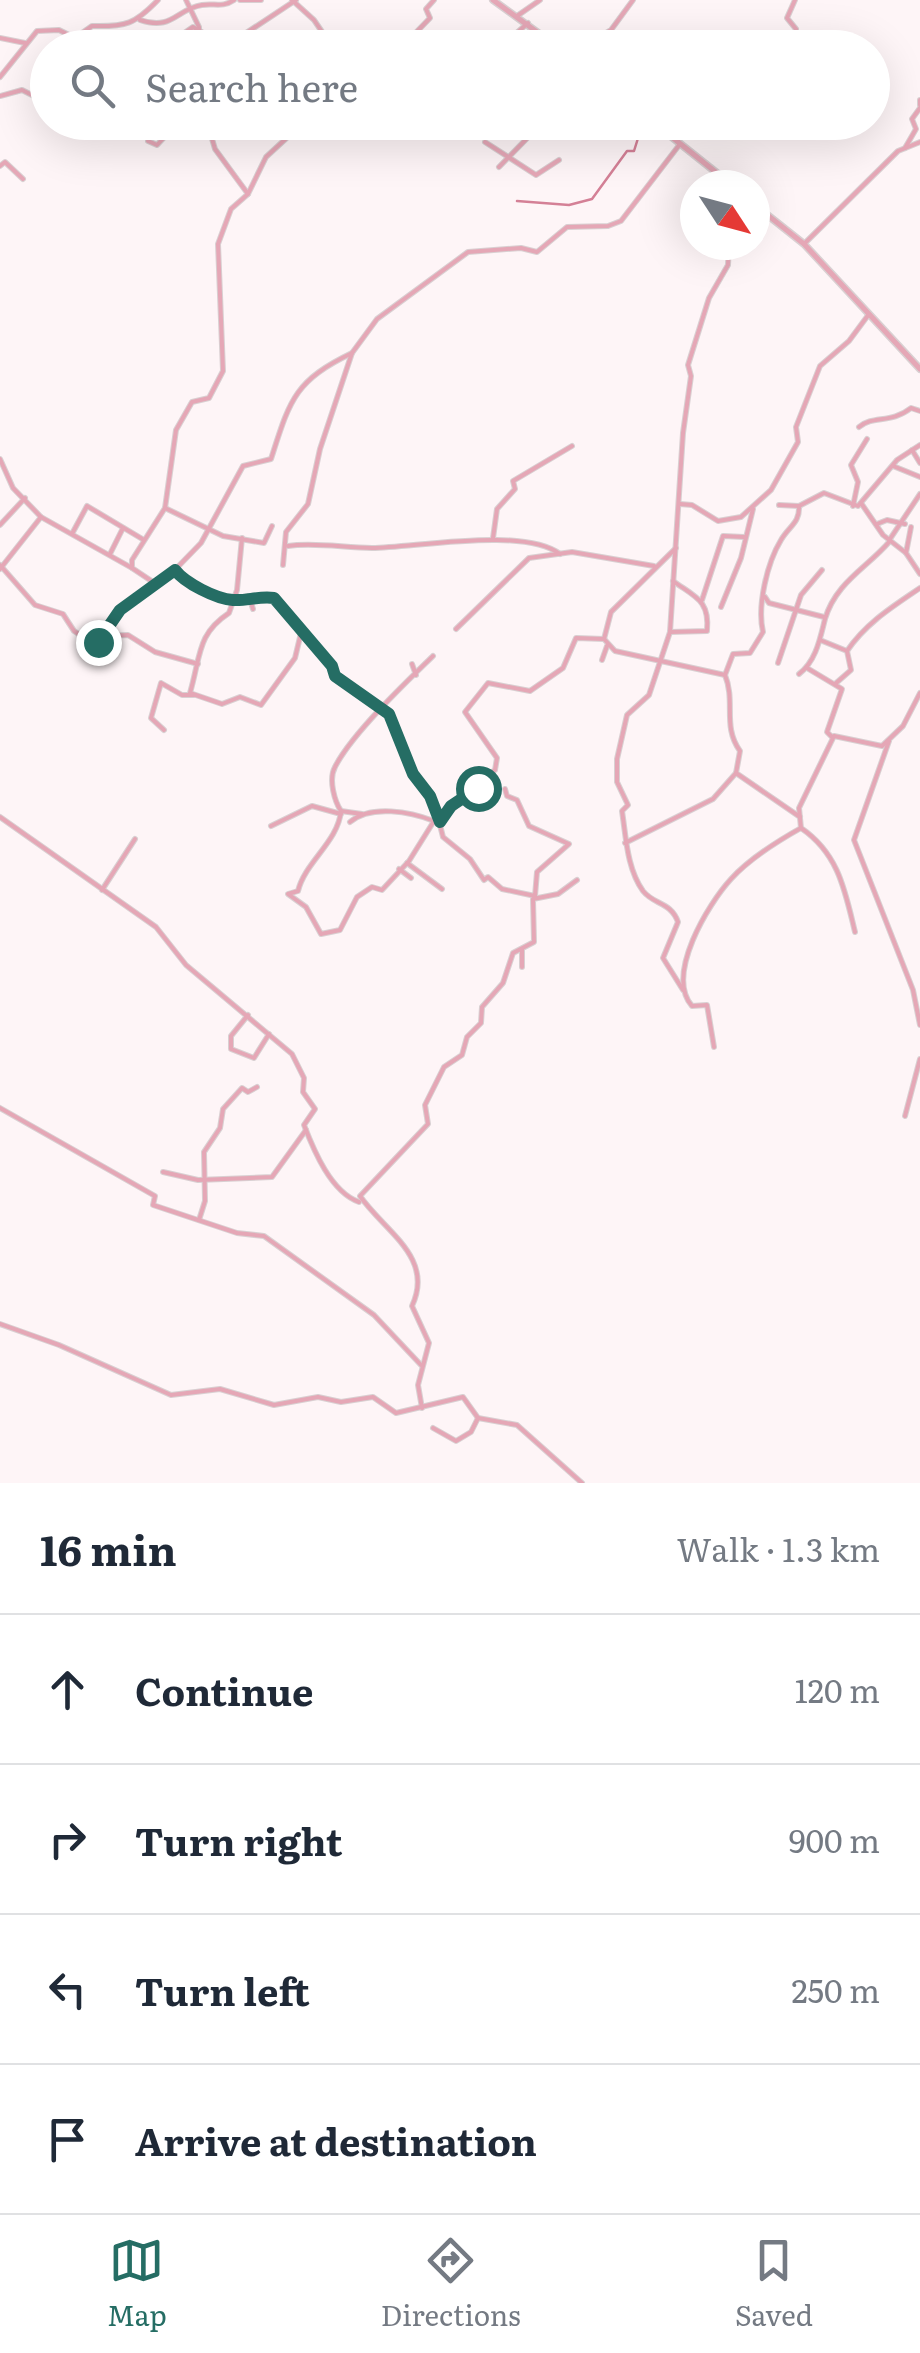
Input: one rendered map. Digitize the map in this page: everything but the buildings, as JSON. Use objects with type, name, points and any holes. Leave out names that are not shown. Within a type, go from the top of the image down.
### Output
[{"type":"street","points":[[86,30],[92,26],[112,29],[140,20],[158,0]]},
{"type":"street","points":[[186,0],[199,30]]},
{"type":"street","points":[[140,20],[168,22],[192,8],[261,0]]},
{"type":"street","points":[[250,30],[294,0],[318,30]]},
{"type":"street","points":[[423,30],[430,18],[426,9],[434,0]]},
{"type":"street","points":[[493,0],[537,30]]},
{"type":"street","points":[[517,16],[540,0]]},
{"type":"street","points":[[612,30],[633,0]]},
{"type":"street","points":[[795,0],[787,18],[796,30]]},
{"type":"street","points":[[520,30],[528,23]]},
{"type":"street","points":[[199,27],[203,30]]},
{"type":"street","points":[[194,30],[199,27]]},
{"type":"street","points":[[0,38],[25,43]]},
{"type":"street","points":[[0,76],[30,38]]},
{"type":"street","points":[[0,96],[22,90],[30,94]]},
{"type":"street","points":[[804,244],[815,237],[822,221],[844,208],[905,148],[916,128],[912,119],[920,104]]},
{"type":"street","points":[[148,141],[157,145],[162,140]]},
{"type":"street","points":[[212,140],[248,194]]},
{"type":"street","points":[[132,568],[134,555],[165,508],[176,430],[192,402],[210,398],[222,376],[224,311],[218,244],[231,209],[248,194],[257,171],[281,140]]},
{"type":"street","points":[[500,168],[525,140]]},
{"type":"street","points":[[675,140],[713,170]]},
{"type":"street","points":[[486,142],[536,176],[559,160]]},
{"type":"street","points":[[905,148],[920,142]]},
{"type":"street","points":[[283,565],[288,546],[286,532],[304,512],[313,491],[320,449],[352,353],[377,319],[468,252],[521,248],[537,252],[568,227],[608,226],[621,221],[680,144]]},
{"type":"street","points":[[0,166],[5,162],[23,179]]},
{"type":"street","points":[[770,217],[804,244],[920,369]]},
{"type":"street","points":[[714,1047],[707,1004],[692,1006],[663,958],[678,922],[664,902],[644,894],[625,843],[622,811],[628,805],[617,782],[617,759],[628,715],[649,695],[670,632],[691,376],[688,365],[709,298],[728,260]]},
{"type":"street","points":[[721,607],[754,509],[793,454],[796,427],[820,366],[849,341],[869,314]]},
{"type":"street","points":[[41,518],[1,567],[35,605],[63,614],[87,642],[96,645],[120,610],[154,582],[166,579],[201,542],[243,466],[270,458],[293,394],[320,367],[352,353]]},
{"type":"street","points":[[859,426],[866,421],[894,421],[911,408],[920,411]]},
{"type":"street","points":[[853,506],[858,482],[851,465],[867,439]]},
{"type":"street","points":[[778,506],[799,506],[824,492],[853,506],[861,503],[892,466],[920,444]]},
{"type":"street","points":[[493,538],[497,509],[515,489],[513,481],[572,446]]},
{"type":"street","points":[[912,450],[920,463]]},
{"type":"street","points":[[0,459],[13,488],[41,518],[72,532],[154,582]]},
{"type":"street","points":[[892,466],[920,477]]},
{"type":"street","points":[[799,674],[808,668],[826,618],[847,577],[889,541],[920,494]]},
{"type":"street","points":[[0,526],[25,498]]},
{"type":"street","points":[[861,503],[920,574]]},
{"type":"street","points":[[680,504],[692,505],[718,521],[754,509]]},
{"type":"street","points":[[72,532],[88,506],[144,540]]},
{"type":"street","points":[[625,843],[712,799],[736,773],[740,751],[730,736],[731,692],[725,676],[733,654],[750,653],[764,632],[759,615],[766,575],[782,538],[794,526],[799,506]]},
{"type":"street","points":[[165,508],[208,528],[264,543],[272,526]]},
{"type":"street","points":[[876,524],[887,520],[903,524],[920,536]]},
{"type":"street","points":[[110,555],[124,528]]},
{"type":"street","points":[[906,553],[911,528]]},
{"type":"street","points":[[702,600],[723,536],[744,537]]},
{"type":"street","points":[[194,695],[190,693],[210,624],[229,613],[234,600],[242,538]]},
{"type":"street","points":[[288,546],[369,548],[493,538],[550,548],[560,554]]},
{"type":"street","points":[[602,660],[611,612],[633,586],[646,580],[654,566],[676,548]]},
{"type":"street","points":[[456,629],[529,558],[595,555],[654,566]]},
{"type":"street","points":[[175,570],[201,588],[234,600],[249,596],[276,599],[329,662],[335,676],[384,711],[443,837],[470,859],[482,879],[535,896],[551,897],[577,880]]},
{"type":"street","points":[[778,663],[796,609],[809,582],[822,570]]},
{"type":"street","points":[[670,632],[707,631],[708,617],[702,600],[673,581]]},
{"type":"street","points":[[834,684],[851,670],[847,651],[865,625],[898,608],[920,588]]},
{"type":"street","points":[[249,596],[253,609]]},
{"type":"street","points":[[765,597],[769,603],[826,618]]},
{"type":"street","points":[[164,730],[151,718],[161,683],[182,695],[222,704],[240,697],[260,705],[295,658],[301,633]]},
{"type":"street","points":[[103,636],[128,636],[155,652],[198,664]]},
{"type":"street","points":[[433,656],[353,739],[333,770],[340,827],[301,875],[298,891],[288,894],[306,907],[321,934],[336,934],[357,898],[372,888],[382,890],[451,806],[469,798],[498,764],[465,712],[488,682],[530,691],[563,668],[576,638],[604,639]]},
{"type":"street","points":[[819,639],[847,651]]},
{"type":"street","points":[[607,646],[725,676]]},
{"type":"street","points":[[412,664],[416,674]]},
{"type":"street","points":[[808,668],[842,689],[826,732],[876,748],[902,726],[920,693]]},
{"type":"street","points":[[801,828],[808,782],[832,737]]},
{"type":"street","points":[[892,737],[854,840],[913,990],[920,1025]]},
{"type":"street","points":[[736,773],[800,817]]},
{"type":"street","points":[[364,1202],[361,1192],[417,1141],[428,1124],[425,1106],[444,1067],[464,1052],[467,1037],[481,1023],[482,1007],[503,984],[513,953],[534,942],[537,872],[569,844],[530,826],[506,790]]},
{"type":"street","points":[[271,826],[312,806],[341,813],[411,814],[437,822]]},
{"type":"street","points":[[350,822],[362,814]]},
{"type":"street","points":[[0,816],[156,927],[186,965],[292,1054],[304,1078],[303,1092],[315,1109],[305,1122],[306,1130],[340,1188],[354,1200],[364,1202],[386,1222],[392,1235],[406,1243],[419,1274],[419,1296],[412,1306],[429,1343],[418,1385],[422,1408]]},
{"type":"street","points":[[683,990],[690,944],[730,880],[769,846],[801,828]]},
{"type":"street","points":[[801,828],[819,840],[836,866],[855,932]]},
{"type":"street","points":[[102,890],[135,839]]},
{"type":"street","points":[[407,863],[442,889]]},
{"type":"street","points":[[399,868],[411,878]]},
{"type":"street","points":[[522,949],[522,967]]},
{"type":"street","points":[[248,1016],[231,1036],[231,1048],[254,1058],[269,1034]]},
{"type":"street","points":[[906,1116],[920,1059]]},
{"type":"street","points":[[200,1220],[206,1201],[204,1152],[220,1128],[223,1108],[239,1089],[248,1092],[257,1088]]},
{"type":"street","points":[[0,1108],[155,1196],[153,1205],[269,1239],[374,1315],[421,1365]]},
{"type":"street","points":[[163,1172],[204,1180],[272,1178],[306,1130]]},
{"type":"street","points":[[0,1324],[171,1395],[209,1389],[230,1391],[268,1405],[318,1397],[341,1402],[373,1397],[396,1413],[462,1398],[478,1418],[517,1425],[582,1483]]},
{"type":"street","points":[[433,1428],[456,1441],[471,1432],[478,1418]]},
{"type":"waterway","points":[[517,201],[569,205],[592,199],[627,151],[634,151],[637,140]]},
{"type":"route","points":[[98,642],[120,610],[175,570],[201,588],[234,600],[249,596],[274,598],[332,666],[333,674],[389,714],[416,781],[430,796],[440,822],[451,806],[469,798],[478,788]]}]
